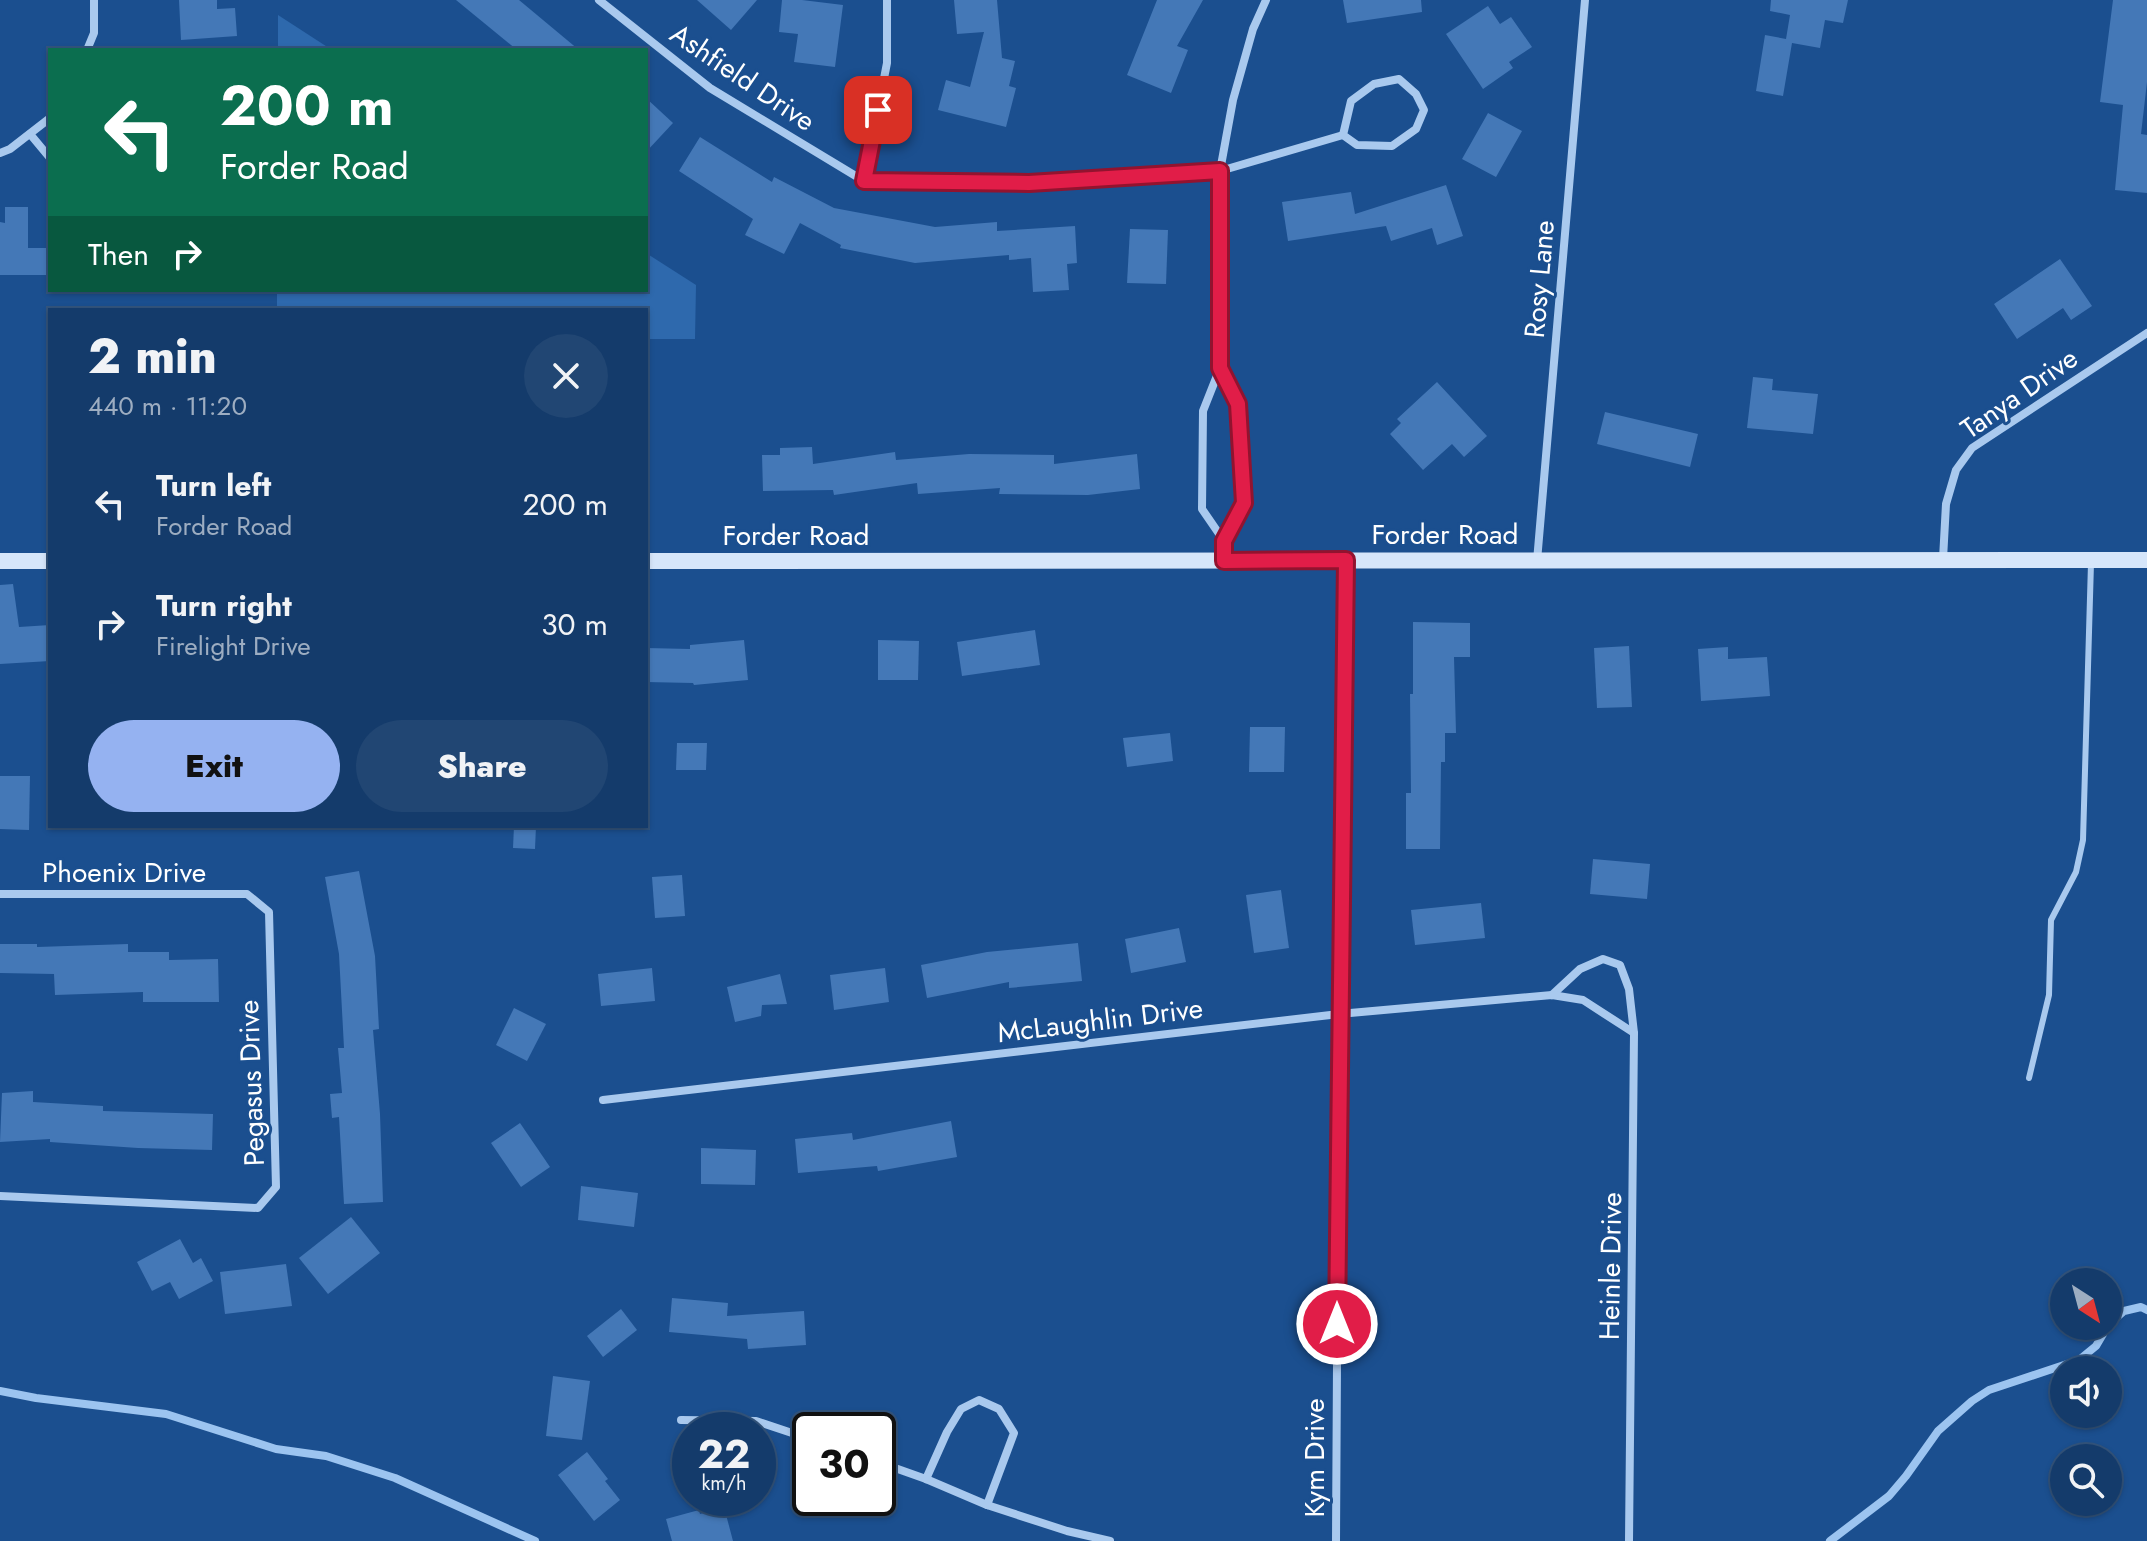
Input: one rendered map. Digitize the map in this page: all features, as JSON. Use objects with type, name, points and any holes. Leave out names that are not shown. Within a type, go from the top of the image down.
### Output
[{"type":"main road","name":"Forder Road","points":[[648,561],[2147,560]]},
{"type":"main road","points":[[0,561],[48,561]]},
{"type":"street","points":[[88,48],[94,33],[94,0]]},
{"type":"street","name":"Ashfield Drive","points":[[599,0],[710,88],[864,181]]},
{"type":"street","points":[[887,0],[887,63],[864,181],[1029,183],[1220,171],[1343,135]]},
{"type":"street","points":[[1224,541],[1202,509],[1203,411],[1220,368],[1220,171],[1233,100],[1253,29],[1266,0]]},
{"type":"street","name":"Rosy Lane","points":[[1537,561],[1585,0]]},
{"type":"street","points":[[1399,79],[1416,94],[1424,110],[1416,129],[1392,146],[1357,145],[1343,135],[1351,101],[1374,84],[1399,79]]},
{"type":"street","points":[[0,153],[10,149],[48,120]]},
{"type":"street","points":[[30,134],[48,156]]},
{"type":"street","name":"Tanya Drive","points":[[1943,559],[1946,504],[1956,470],[1972,448],[2147,333]]},
{"type":"street","points":[[1220,368],[1238,404],[1244,503],[1224,541],[1224,561]]},
{"type":"street","name":"Kym Drive","points":[[1336,1541],[1346,560]]},
{"type":"street","name":"Phoenix Drive","points":[[0,894],[247,894]]},
{"type":"street","name":"Pegasus Drive","points":[[0,1196],[258,1208],[276,1187],[269,912],[247,894]]},
{"type":"street","name":"Heinle Drive","points":[[1552,995],[1580,969],[1603,959],[1620,965],[1629,989],[1634,1033],[1629,1541]]},
{"type":"street","name":"McLaughlin Drive","points":[[603,1100],[1339,1014],[1552,995],[1583,1000],[1634,1033]]},
{"type":"street","points":[[926,1479],[961,1409],[979,1400],[999,1409],[1014,1433],[987,1505]]},
{"type":"street","points":[[896,1468],[987,1505],[1067,1531],[1110,1541]]},
{"type":"lane","points":[[2029,1078],[2049,995],[2051,920],[2076,872],[2083,840],[2091,561]]},
{"type":"shaded area","points":[[278,15],[329,48],[278,48]]},
{"type":"shaded area","points":[[648,254],[696,285],[695,339],[648,339],[648,308],[277,308],[277,292],[648,292]]},
{"type":"building","points":[[179,0],[217,0],[217,9],[235,8],[237,36],[181,40]]},
{"type":"building","points":[[456,0],[519,0],[577,48],[515,48]]},
{"type":"building","points":[[697,0],[757,0],[731,30]]},
{"type":"building","points":[[782,0],[843,5],[835,67],[794,62],[798,34],[779,32]]},
{"type":"building","points":[[954,0],[997,0],[1002,58],[1015,61],[1009,86],[1016,88],[1006,127],[938,110],[946,80],[970,87],[984,32],[957,34]]},
{"type":"building","points":[[1157,0],[1203,0],[1177,46],[1188,50],[1171,93],[1127,75]]},
{"type":"building","points":[[1343,0],[1421,0],[1422,12],[1347,23]]},
{"type":"building","points":[[1771,0],[1848,0],[1843,23],[1825,20],[1820,48],[1792,43],[1783,96],[1756,91],[1765,35],[1786,39],[1790,15],[1770,11]]},
{"type":"building","points":[[2113,0],[2147,0],[2147,82],[2141,134],[2147,135],[2147,193],[2115,190],[2123,105],[2100,102]]},
{"type":"building","points":[[1488,6],[1500,24],[1511,17],[1532,47],[1509,62],[1513,68],[1483,89],[1446,34]]},
{"type":"building","points":[[648,100],[673,123],[648,150]]},
{"type":"building","points":[[1488,113],[1522,131],[1496,177],[1462,159]]},
{"type":"building","points":[[700,137],[772,182],[774,177],[834,208],[935,227],[997,222],[997,231],[1075,226],[1077,263],[1067,264],[1069,290],[1033,292],[1031,258],[1009,260],[1009,255],[915,263],[840,248],[841,245],[800,223],[784,254],[745,235],[753,219],[679,171]]},
{"type":"building","points":[[1446,185],[1463,236],[1437,245],[1432,228],[1391,241],[1386,226],[1288,241],[1282,202],[1351,192],[1355,214]]},
{"type":"building","points":[[5,207],[28,207],[28,248],[48,248],[48,275],[0,275],[0,222],[5,223]]},
{"type":"building","points":[[1130,229],[1168,230],[1166,284],[1127,283]]},
{"type":"building","points":[[2060,259],[2092,306],[2071,320],[2063,308],[2017,339],[1994,304]]},
{"type":"building","points":[[1753,377],[1773,379],[1772,390],[1818,394],[1813,434],[1747,428]]},
{"type":"building","points":[[1437,382],[1487,436],[1464,457],[1452,444],[1423,470],[1390,434],[1401,423],[1397,419]]},
{"type":"building","points":[[1605,412],[1698,434],[1690,467],[1597,444]]},
{"type":"building","points":[[812,447],[813,464],[895,452],[896,460],[969,454],[1054,455],[1054,464],[1137,454],[1140,489],[1088,495],[999,494],[1000,488],[918,494],[917,483],[834,495],[833,490],[763,491],[762,455],[780,455],[780,448]]},
{"type":"building","points":[[13,584],[19,627],[48,625],[48,661],[0,664],[0,585]]},
{"type":"building","points":[[1413,622],[1470,623],[1470,657],[1454,657],[1456,733],[1445,733],[1445,762],[1441,762],[1440,849],[1406,849],[1406,793],[1411,793]]},
{"type":"building","points":[[1035,630],[1040,665],[962,676],[957,642]]},
{"type":"building","points":[[744,640],[748,680],[694,685],[648,682],[648,648],[690,649],[690,645]]},
{"type":"building","points":[[878,640],[919,641],[918,680],[878,680]]},
{"type":"building","points":[[1629,646],[1632,707],[1597,708],[1594,648]]},
{"type":"building","points":[[1728,647],[1728,659],[1767,657],[1770,696],[1701,701],[1698,649]]},
{"type":"building","points":[[1250,727],[1285,727],[1284,772],[1249,772]]},
{"type":"building","points":[[1170,733],[1173,761],[1127,767],[1123,738]]},
{"type":"building","points":[[677,743],[707,743],[706,770],[676,770]]},
{"type":"building","points":[[0,776],[30,776],[29,830],[0,829]]},
{"type":"building","points":[[514,828],[536,828],[535,849],[513,848]]},
{"type":"building","points":[[1593,859],[1650,864],[1647,899],[1590,894]]},
{"type":"building","points":[[359,871],[375,956],[379,1029],[373,1030],[383,1202],[344,1204],[339,1117],[332,1118],[330,1094],[342,1093],[338,1048],[344,1048],[339,954],[325,877]]},
{"type":"building","points":[[682,875],[685,916],[655,918],[652,877]]},
{"type":"building","points":[[1281,890],[1289,948],[1254,953],[1246,895]]},
{"type":"building","points":[[1481,903],[1485,938],[1415,945],[1411,910]]},
{"type":"building","points":[[1179,928],[1186,962],[1131,973],[1125,939]]},
{"type":"building","points":[[1078,943],[1082,981],[1009,988],[1009,982],[927,998],[921,965],[987,952]]},
{"type":"building","points":[[0,944],[37,944],[37,947],[128,944],[128,952],[169,952],[169,960],[218,959],[219,1002],[143,1002],[143,992],[55,995],[54,974],[0,973]]},
{"type":"building","points":[[652,968],[655,1001],[601,1006],[598,974]]},
{"type":"building","points":[[885,968],[889,1002],[834,1010],[830,975]]},
{"type":"building","points":[[780,974],[787,1004],[762,1005],[761,1016],[735,1022],[727,987]]},
{"type":"building","points":[[514,1008],[546,1024],[527,1061],[496,1045]]},
{"type":"building","points":[[33,1091],[33,1102],[103,1106],[103,1111],[213,1114],[212,1150],[138,1148],[50,1142],[50,1139],[0,1142],[2,1093]]},
{"type":"building","points":[[951,1121],[957,1157],[878,1171],[877,1166],[798,1173],[795,1139],[852,1133],[853,1140]]},
{"type":"building","points":[[520,1123],[550,1167],[521,1187],[491,1143]]},
{"type":"building","points":[[701,1148],[756,1150],[755,1185],[701,1184]]},
{"type":"building","points":[[581,1186],[638,1193],[634,1227],[578,1220]]},
{"type":"building","points":[[351,1217],[380,1253],[328,1294],[299,1258]]},
{"type":"building","points":[[180,1239],[193,1263],[201,1258],[213,1281],[179,1299],[170,1282],[152,1291],[137,1262]]},
{"type":"building","points":[[286,1264],[292,1306],[225,1314],[220,1272]]},
{"type":"building","points":[[672,1298],[728,1303],[727,1316],[804,1311],[806,1345],[748,1349],[747,1339],[669,1332]]},
{"type":"building","points":[[621,1309],[637,1330],[603,1357],[587,1336]]},
{"type":"building","points":[[553,1376],[590,1381],[582,1440],[546,1436]]},
{"type":"building","points":[[587,1452],[620,1500],[594,1521],[558,1475]]},
{"type":"building","points":[[677,1516],[726,1516],[733,1541],[672,1541],[666,1519]]},
{"type":"waterway","points":[[1830,1541],[1889,1496],[1938,1431],[1972,1401],[1989,1390],[2079,1360],[2096,1346],[2109,1324],[2124,1311],[2141,1307],[2147,1310]]},
{"type":"waterway","points":[[0,1391],[166,1414],[276,1449],[326,1456],[395,1478],[535,1541]]},
{"type":"route","points":[[878,110],[864,181],[1029,183],[1220,171],[1220,368],[1238,404],[1244,503],[1224,541],[1224,561],[1346,560],[1337,1324]]}]
